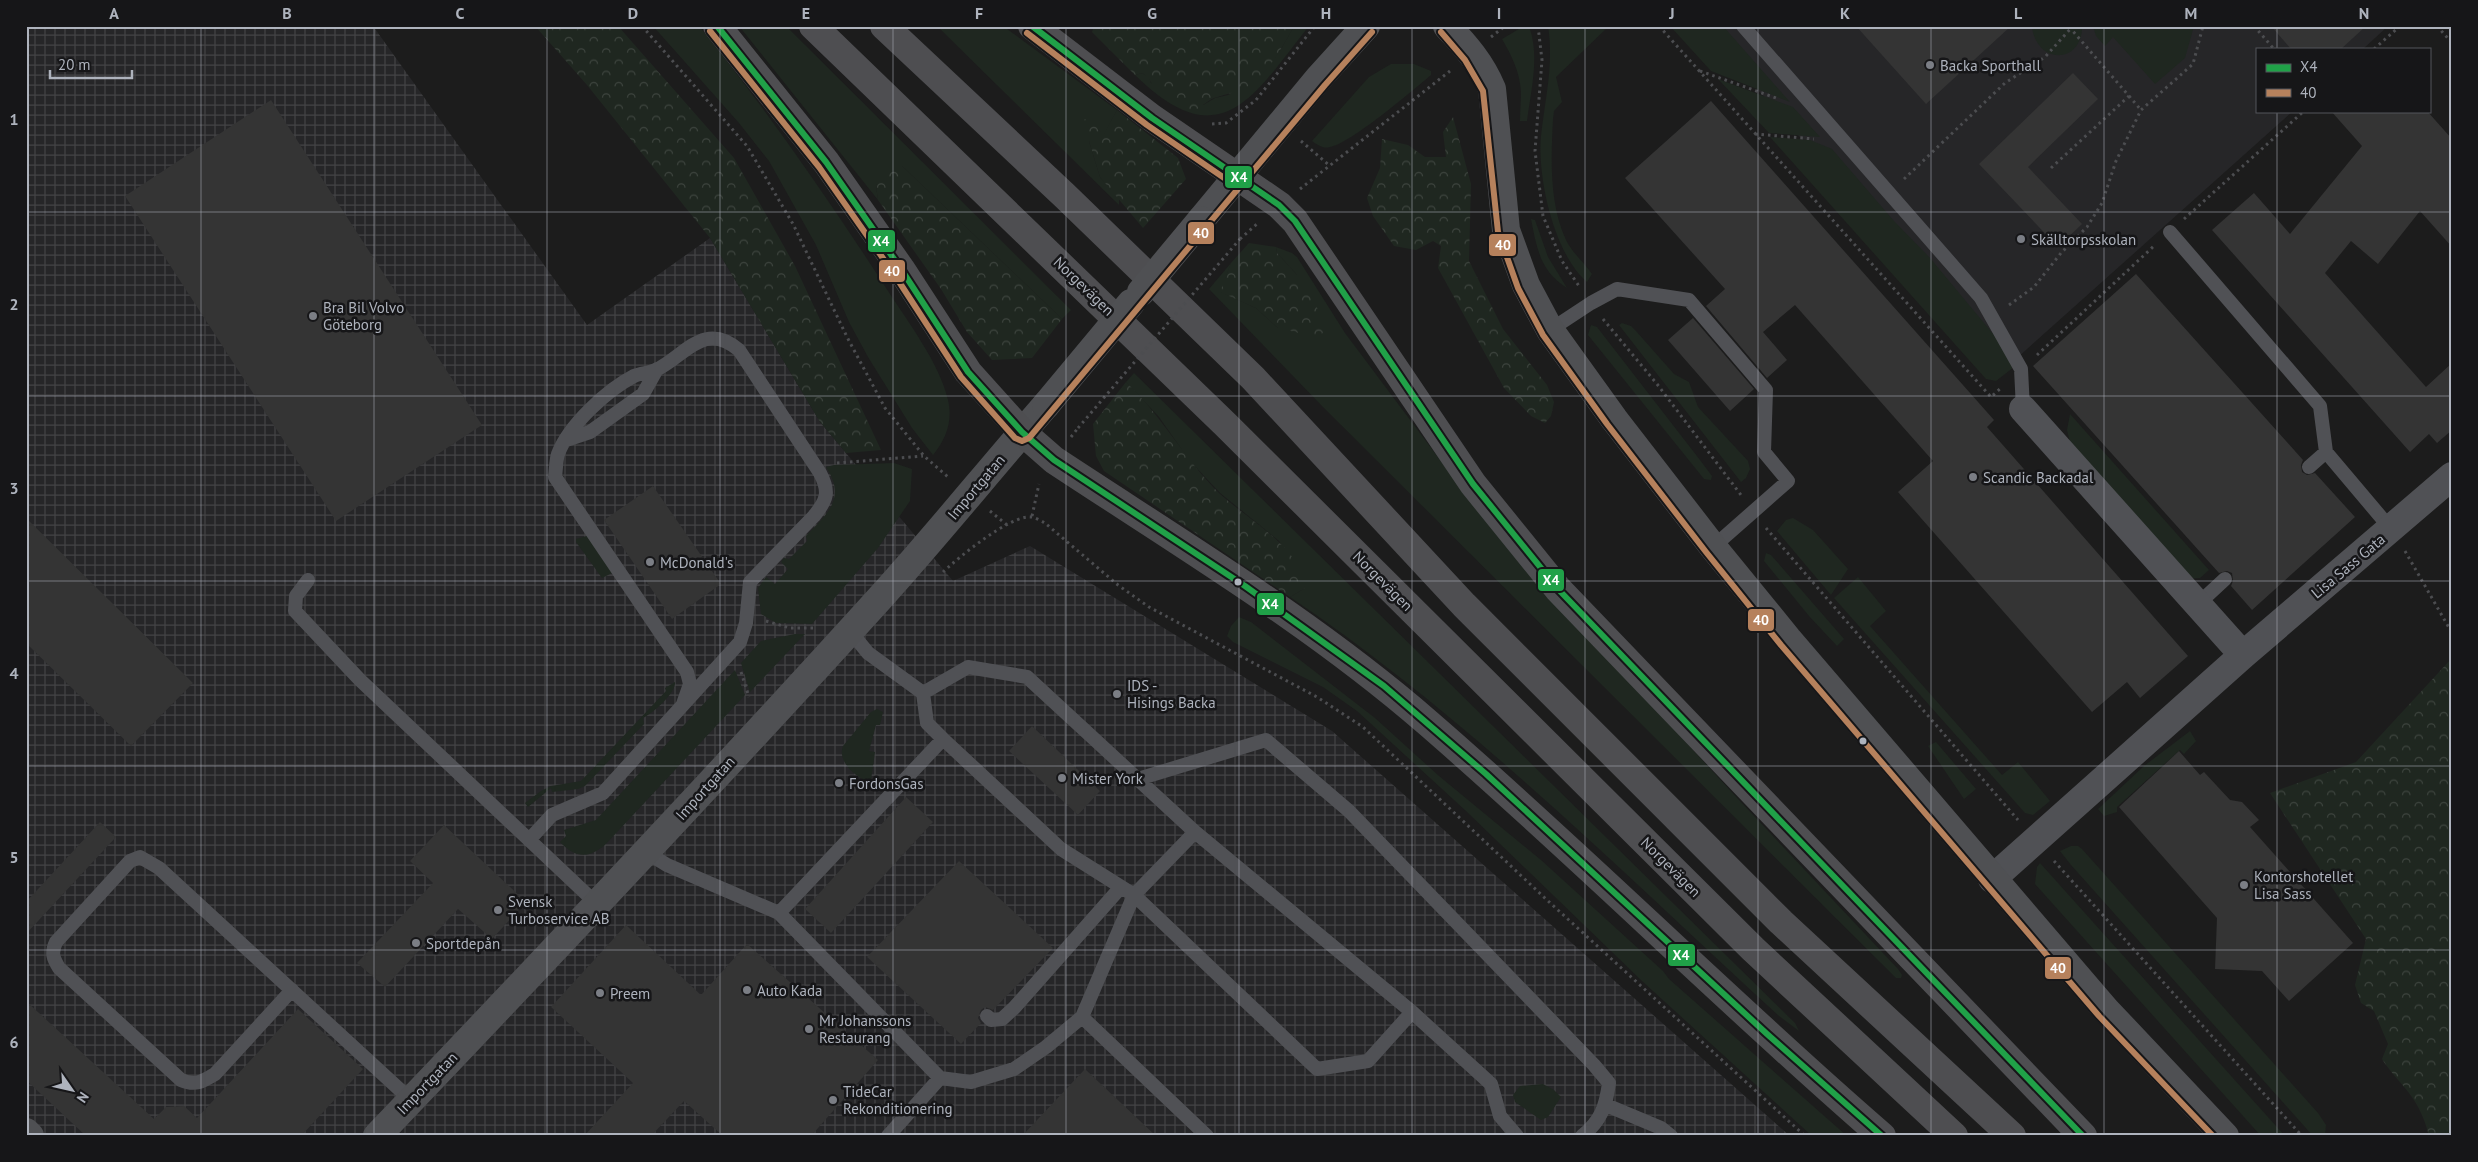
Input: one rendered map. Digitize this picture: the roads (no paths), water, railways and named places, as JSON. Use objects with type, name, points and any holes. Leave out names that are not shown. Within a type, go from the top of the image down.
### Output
[{"type":"highway","points":[[717,26],[826,162],[901,269],[968,372],[1022,432],[1054,460],[1308,628],[1427,722],[1795,1061],[1882,1136]]},
{"type":"highway","name":"Norgevägen","points":[[813,26],[1211,410],[1753,949],[1954,1136]]},
{"type":"highway","points":[[884,26],[1064,195],[1253,378],[1464,605],[1780,922],[2012,1136]]},
{"type":"highway","points":[[1032,26],[1152,118],[1279,205],[1295,221],[1473,484],[1558,589],[2083,1136]]},
{"type":"street","name":"Importgatan","points":[[376,1136],[598,906],[850,631],[1046,405],[1318,79],[1366,26]]},
{"type":"street","points":[[1447,26],[1472,52],[1484,69],[1492,89],[1506,230],[1526,285],[1550,330],[1614,419],[1713,546],[1992,879],[2106,1010],[2225,1136]]},
{"type":"street","points":[[2023,408],[2243,655]]},
{"type":"street","name":"Lisa Sass Gata","points":[[1992,879],[2243,655],[2397,538],[2452,476]]},
{"type":"street","points":[[26,1132],[30,1136]]},
{"type":"lane","points":[[1743,26],[1980,298],[2021,369],[2023,408]]},
{"type":"lane","points":[[2170,232],[2320,406],[2326,452],[2397,538]]},
{"type":"lane","points":[[1550,330],[1590,303],[1617,290],[1688,300],[1766,390],[1764,452],[1788,481],[1713,546]]},
{"type":"lane","points":[[529,840],[552,815],[603,793],[740,642],[747,611],[750,582],[794,538],[822,506],[826,495],[826,485],[814,464],[738,350],[730,343],[716,338],[703,340],[682,350],[656,369],[634,376],[587,410],[558,454],[556,477],[687,672],[690,684],[683,704]]},
{"type":"lane","points":[[566,440],[590,432],[643,394],[656,369]]},
{"type":"lane","points":[[2310,467],[2326,452]]},
{"type":"lane","points":[[308,580],[296,596],[295,611],[360,680],[598,906]]},
{"type":"lane","points":[[2198,604],[2225,580]]},
{"type":"lane","points":[[850,631],[868,653],[923,693],[927,723],[943,739],[1061,849],[1134,895],[1317,1069],[1368,1061],[1412,1012]]},
{"type":"lane","points":[[923,693],[968,667],[1027,677],[1195,832],[1412,1012],[1491,1084],[1500,1116],[1517,1136]]},
{"type":"lane","points":[[779,913],[943,739]]},
{"type":"lane","points":[[1138,779],[1266,740],[1349,811],[1594,1065],[1609,1083],[1606,1105],[1592,1128],[1582,1136]]},
{"type":"lane","points":[[646,852],[667,865],[779,913],[940,1078],[971,1082],[1014,1069],[1082,1017],[1134,895],[1195,832]]},
{"type":"lane","points":[[292,990],[214,1074],[201,1082],[191,1084],[181,1080],[59,968],[52,957],[52,949],[56,942],[130,861],[140,857],[159,868],[292,990],[411,1100]]},
{"type":"lane","points":[[987,1016],[991,1020],[1002,1019],[1014,1008],[1120,887]]},
{"type":"lane","points":[[1082,1017],[1206,1136]]},
{"type":"lane","points":[[888,1136],[940,1078]]},
{"type":"lane","points":[[1606,1105],[1661,1128],[1671,1136]]},
{"type":"place","name":"Backa Sporthall","points":[[1930,65]]},
{"type":"place","name":"Skälltorpsskolan","points":[[2021,239]]},
{"type":"place","name":"Bra Bil Volvo Göteborg","points":[[313,316]]},
{"type":"place","name":"Scandic Backadal","points":[[1973,477]]},
{"type":"place","name":"McDonald's","points":[[650,562]]},
{"type":"place","name":"IDS - Hisings Backa","points":[[1117,694]]},
{"type":"place","name":"Mister York","points":[[1062,778]]},
{"type":"place","name":"FordonsGas","points":[[839,783]]},
{"type":"place","name":"Kontorshotellet Lisa Sass","points":[[2244,885]]},
{"type":"place","name":"Svensk Turboservice AB","points":[[498,910]]},
{"type":"place","name":"Sportdepån","points":[[416,943]]},
{"type":"place","name":"Auto Kada","points":[[747,990]]},
{"type":"place","name":"Preem","points":[[600,993]]},
{"type":"place","name":"Mr Johanssons Restaurang","points":[[809,1029]]},
{"type":"place","name":"TideCar Rekonditionering","points":[[833,1100]]}]
